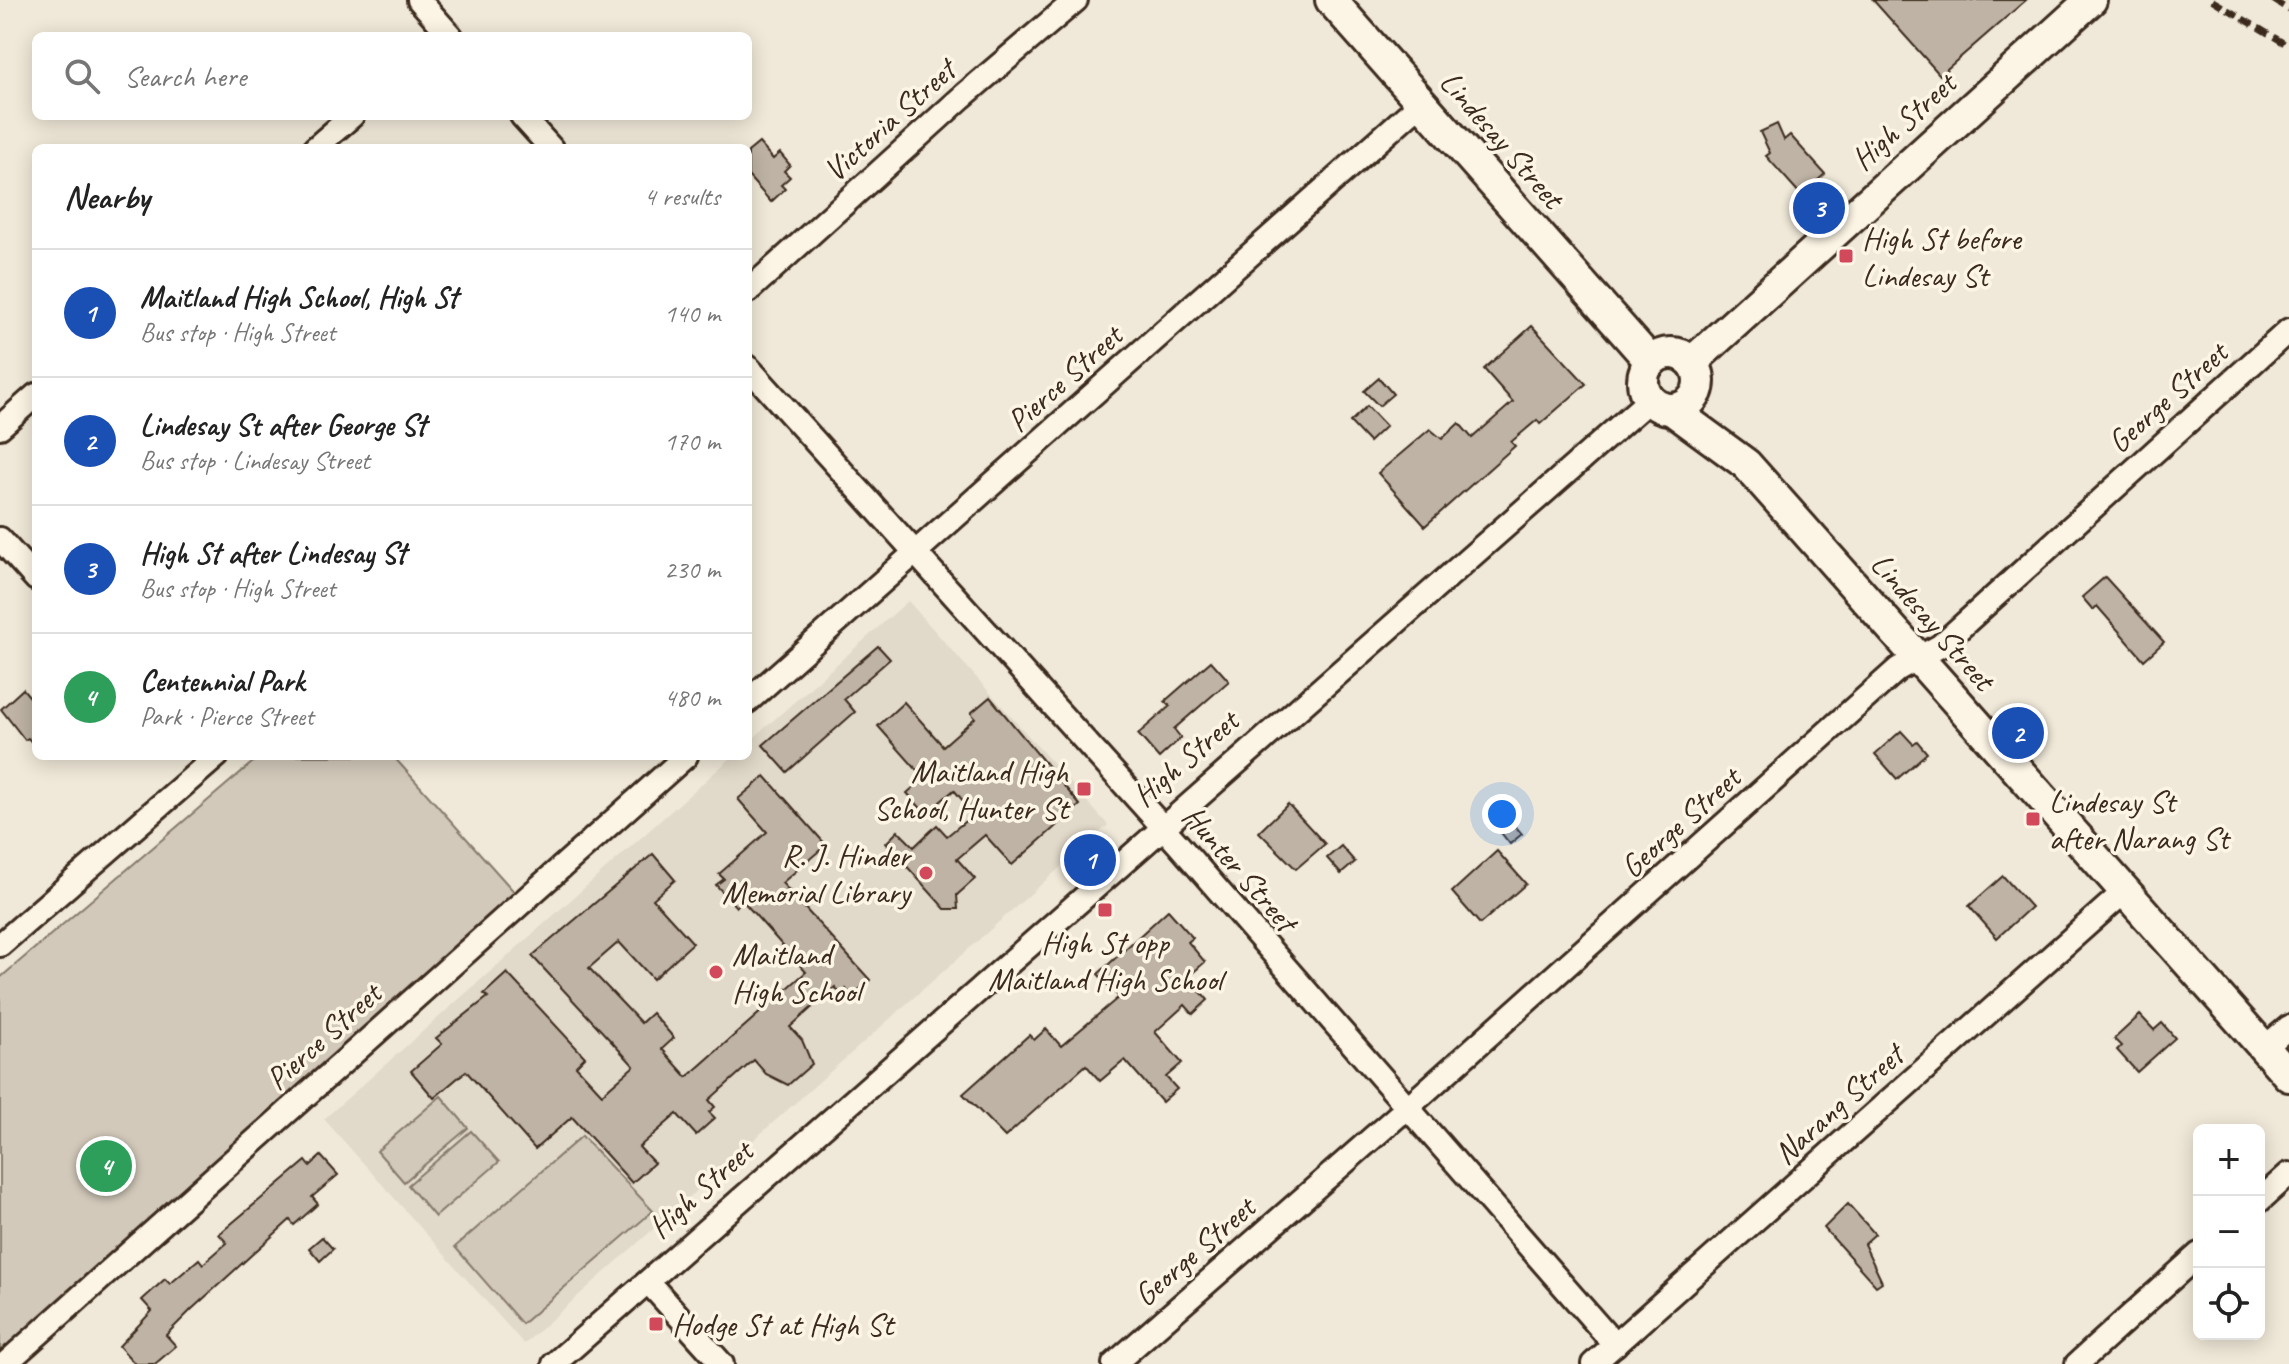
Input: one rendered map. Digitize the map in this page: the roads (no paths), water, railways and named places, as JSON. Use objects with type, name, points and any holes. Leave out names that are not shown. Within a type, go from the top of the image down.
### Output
[{"type":"main road","name":"Lindesay Street","points":[[1331,0],[1651,362]]},
{"type":"main road","name":"High Street","points":[[1696,373],[2091,0]]},
{"type":"main road","points":[[1668,353],[1681,355],[1696,373],[1690,402],[1660,405],[1643,380],[1651,362],[1668,353]]},
{"type":"main road","name":"Lindesay Street","points":[[1696,373],[1746,464],[2289,1076]]},
{"type":"main road","name":"Lindesay Street","points":[[1660,405],[1746,464]]},
{"type":"street","points":[[419,0],[445,32]]},
{"type":"street","name":"Victoria Street","points":[[752,287],[962,97],[1076,0]]},
{"type":"street","name":"Pierce Street","points":[[752,697],[1422,102]]},
{"type":"street","points":[[320,144],[347,120]]},
{"type":"street","points":[[526,120],[547,144]]},
{"type":"street","name":"George Street","points":[[1114,1364],[1898,669],[1940,646],[2289,330]]},
{"type":"street","name":"Hunter Street","points":[[752,372],[1161,827],[1615,1345]]},
{"type":"street","points":[[0,427],[32,399]]},
{"type":"street","name":"High Street","points":[[554,1364],[1161,827],[1660,405]]},
{"type":"street","points":[[0,539],[32,575]]},
{"type":"street","points":[[0,945],[204,760]]},
{"type":"street","name":"Pierce Street","points":[[5,1364],[682,760]]},
{"type":"street","name":"Narang Street","points":[[1593,1364],[2125,891]]},
{"type":"street","points":[[2264,1048],[2289,1027]]},
{"type":"street","points":[[2265,1196],[2289,1174]]},
{"type":"street","points":[[2077,1364],[2193,1259]]},
{"type":"street","points":[[649,1283],[722,1364]]},
{"type":"railway","points":[[2212,0],[2289,46]]},
{"type":"railway","points":[[2273,0],[2289,10]]},
{"type":"place","name":"High St after Lindesay St","points":[[1819,208]]},
{"type":"place","name":"High St before Lindesay St","points":[[1846,256]]},
{"type":"place","name":"Lindesay St after George St","points":[[2018,733]]},
{"type":"place","name":"Maitland High School, Hunter St","points":[[1084,789]]},
{"type":"place","name":"Lindesay St after Narang St","points":[[2033,819]]},
{"type":"place","name":"Maitland High School, High St","points":[[1090,860]]},
{"type":"place","name":"R. J. Hinder Memorial Library","points":[[926,873]]},
{"type":"place","name":"High St opp Maitland High School","points":[[1105,910]]},
{"type":"place","name":"Maitland High School","points":[[716,972]]},
{"type":"place","name":"Centennial Park","points":[[106,1166]]},
{"type":"place","name":"Hodge St at High St","points":[[656,1324]]}]
